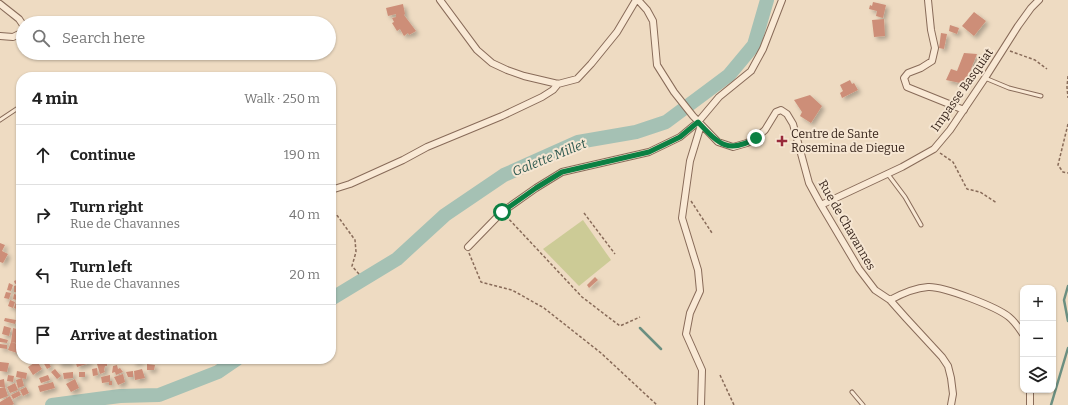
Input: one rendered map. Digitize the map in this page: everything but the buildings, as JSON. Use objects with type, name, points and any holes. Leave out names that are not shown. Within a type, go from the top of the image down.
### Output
[{"type":"street","points":[[440,0],[477,50],[492,63],[524,76],[558,84],[577,79],[587,69],[617,32],[637,0]]},
{"type":"street","name":"Rue de Chavannes","points":[[637,0],[647,10],[653,21],[658,65],[674,92],[693,116],[718,142],[733,147],[747,144],[765,130],[776,112],[781,110],[787,114],[793,124],[810,182],[821,205],[859,269],[875,290],[890,300],[942,357],[948,366],[953,394],[951,405]]},
{"type":"street","points":[[468,247],[502,212],[562,172],[649,152],[680,137],[700,123],[719,97],[751,71],[763,49],[782,0]]},
{"type":"street","points":[[928,0],[931,30],[935,48],[932,61],[922,68],[908,73],[904,78],[906,87],[964,110]]},
{"type":"street","name":"Impasse Basquiat","points":[[821,205],[887,174],[934,149],[950,130],[1031,8],[1039,0]]},
{"type":"street","points":[[0,4],[16,17]]},
{"type":"street","points":[[0,36],[13,37],[16,36]]},
{"type":"street","points":[[336,188],[350,184],[403,160],[427,147],[502,116],[542,97],[553,90],[558,84]]},
{"type":"street","points":[[700,123],[692,154],[682,218],[698,270],[700,290],[690,313],[686,334],[702,370],[701,405]]},
{"type":"street","points":[[890,300],[905,292],[928,287],[950,292],[982,302],[1009,317],[1020,330]]},
{"type":"street","points":[[1030,393],[1030,405]]},
{"type":"lane","points":[[985,78],[1009,88],[1041,96]]},
{"type":"lane","points":[[0,120],[16,109]]},
{"type":"lane","points":[[887,174],[905,197],[921,225]]},
{"type":"lane","points":[[852,392],[863,405]]},
{"type":"path","points":[[1004,48],[1035,60],[1048,69]]},
{"type":"path","points":[[1068,76],[1068,98]]},
{"type":"path","points":[[1068,124],[1058,165],[1063,172],[1068,173]]},
{"type":"path","points":[[934,149],[953,162],[967,189],[980,192],[997,203]]},
{"type":"path","points":[[685,193],[712,233]]},
{"type":"path","points":[[502,212],[582,297],[620,326],[640,318]]},
{"type":"path","points":[[584,213],[615,254]]},
{"type":"path","points":[[336,214],[356,240],[356,252],[352,266],[359,274]]},
{"type":"path","points":[[468,247],[481,282],[512,290],[544,308],[600,353],[657,405]]},
{"type":"path","points":[[720,375],[734,405]]},
{"type":"shaded area","points":[[583,220],[611,260],[579,286],[543,249]]},
{"type":"waterway","name":"Galette Millet","points":[[336,296],[397,259],[445,215],[504,175],[578,142],[636,132],[666,122],[729,75],[754,45],[767,0]]},
{"type":"waterway","points":[[1068,286],[1064,300],[1068,321]]},
{"type":"waterway","points":[[640,328],[661,349]]},
{"type":"waterway","points":[[1051,405],[1068,348]]},
{"type":"waterway","name":"Galette Millet","points":[[52,405],[120,396],[159,395],[218,372],[230,364]]},
{"type":"place","name":"Centre de Sante Rosemina de Diegue","points":[[782,141]]},
{"type":"route","points":[[502,212],[562,172],[649,152],[680,137],[698,122],[718,142],[733,147],[747,144],[756,138]]}]
